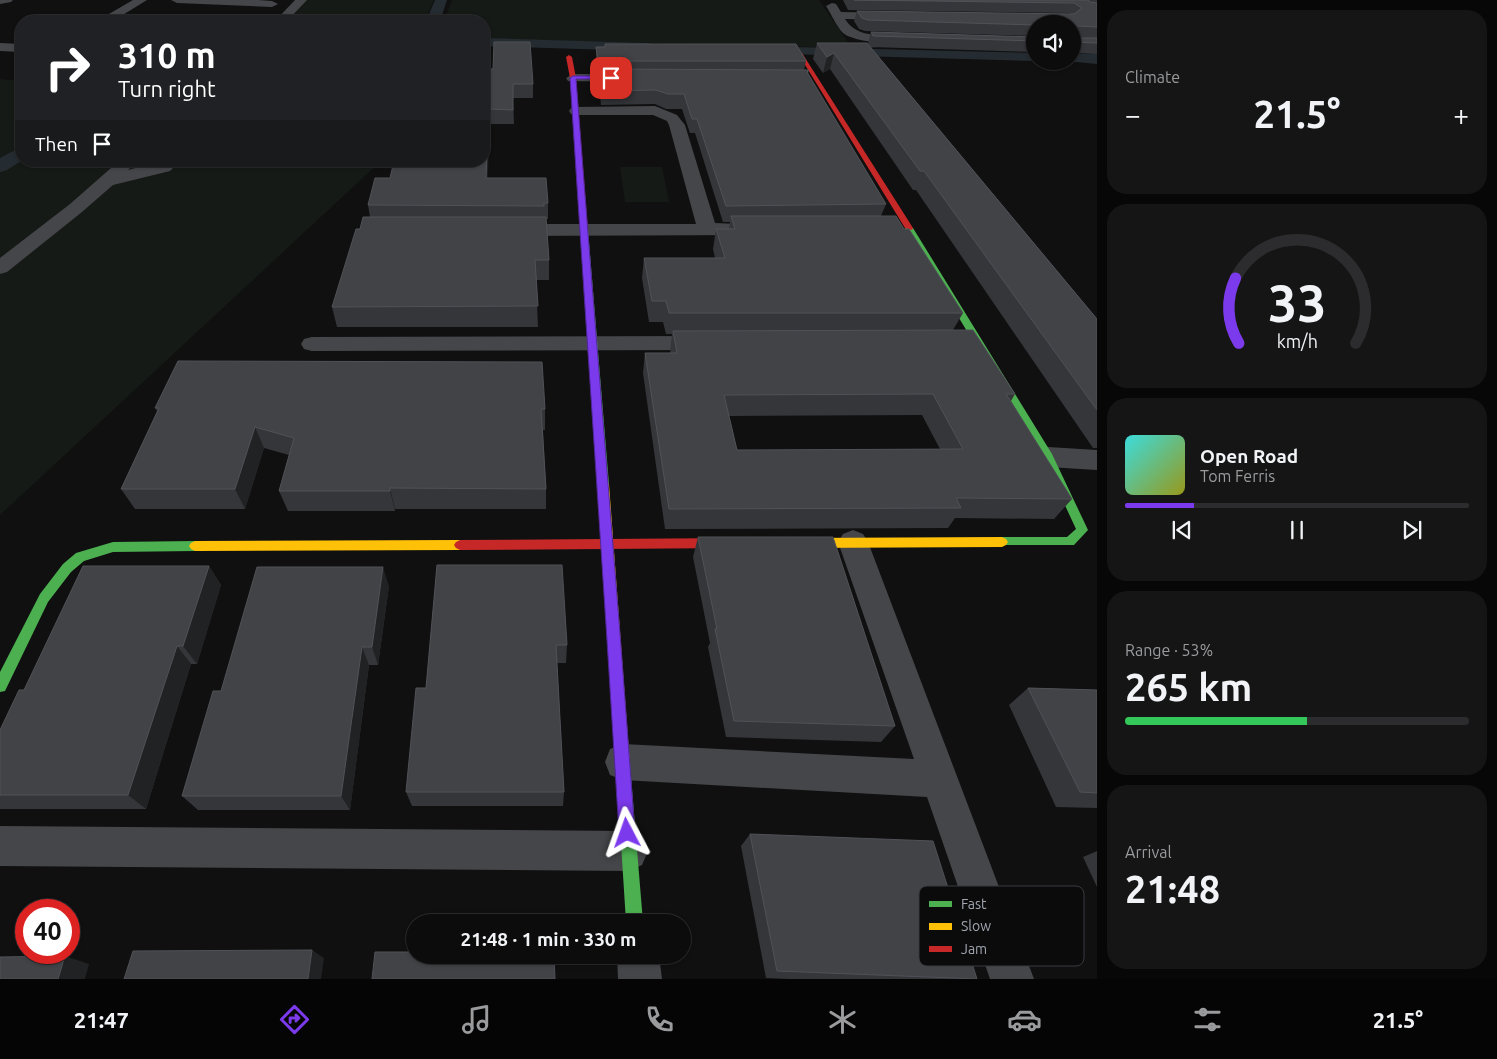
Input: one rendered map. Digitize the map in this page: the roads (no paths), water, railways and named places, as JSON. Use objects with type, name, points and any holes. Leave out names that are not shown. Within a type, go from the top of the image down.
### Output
[{"type":"street","points":[[0,1],[7,0]]},
{"type":"street","points":[[114,15],[141,0]]},
{"type":"street","points":[[177,0],[272,4]]},
{"type":"street","points":[[286,15],[301,0]]},
{"type":"street","points":[[829,0],[848,31],[854,35],[873,38],[920,39]]},
{"type":"street","points":[[838,15],[905,16]]},
{"type":"street","points":[[0,47],[15,48]]},
{"type":"street","points":[[785,542],[1070,542],[1082,530],[1048,457],[980,342],[802,55]]},
{"type":"street","points":[[569,57],[576,111],[591,344],[608,543],[628,851],[634,914]]},
{"type":"street","points":[[573,78],[648,78],[655,110]]},
{"type":"street","points":[[795,78],[815,78]]},
{"type":"street","points":[[576,111],[655,110],[672,118],[678,125],[707,229]]},
{"type":"street","points":[[0,268],[76,208],[122,167]]},
{"type":"street","points":[[106,181],[164,167]]},
{"type":"street","points":[[889,228],[908,228]]},
{"type":"street","points":[[488,230],[774,229]]},
{"type":"street","points":[[950,342],[980,342]]},
{"type":"street","points":[[312,344],[731,343]]},
{"type":"street","points":[[1048,457],[1097,460]]},
{"type":"street","points":[[853,542],[978,886]]},
{"type":"street","points":[[0,686],[46,595],[60,573],[81,556],[113,547],[746,543]]},
{"type":"street","points":[[623,762],[940,780]]},
{"type":"street","points":[[0,846],[628,851]]},
{"type":"street","points":[[639,964],[640,979]]},
{"type":"street","points":[[1007,966],[1012,979]]},
{"type":"waterway","points":[[435,15],[441,0]]},
{"type":"waterway","points":[[490,42],[647,47]]},
{"type":"waterway","points":[[757,50],[1026,57]]},
{"type":"waterway","points":[[1081,58],[1097,59]]},
{"type":"waterway","points":[[0,166],[15,157]]}]
